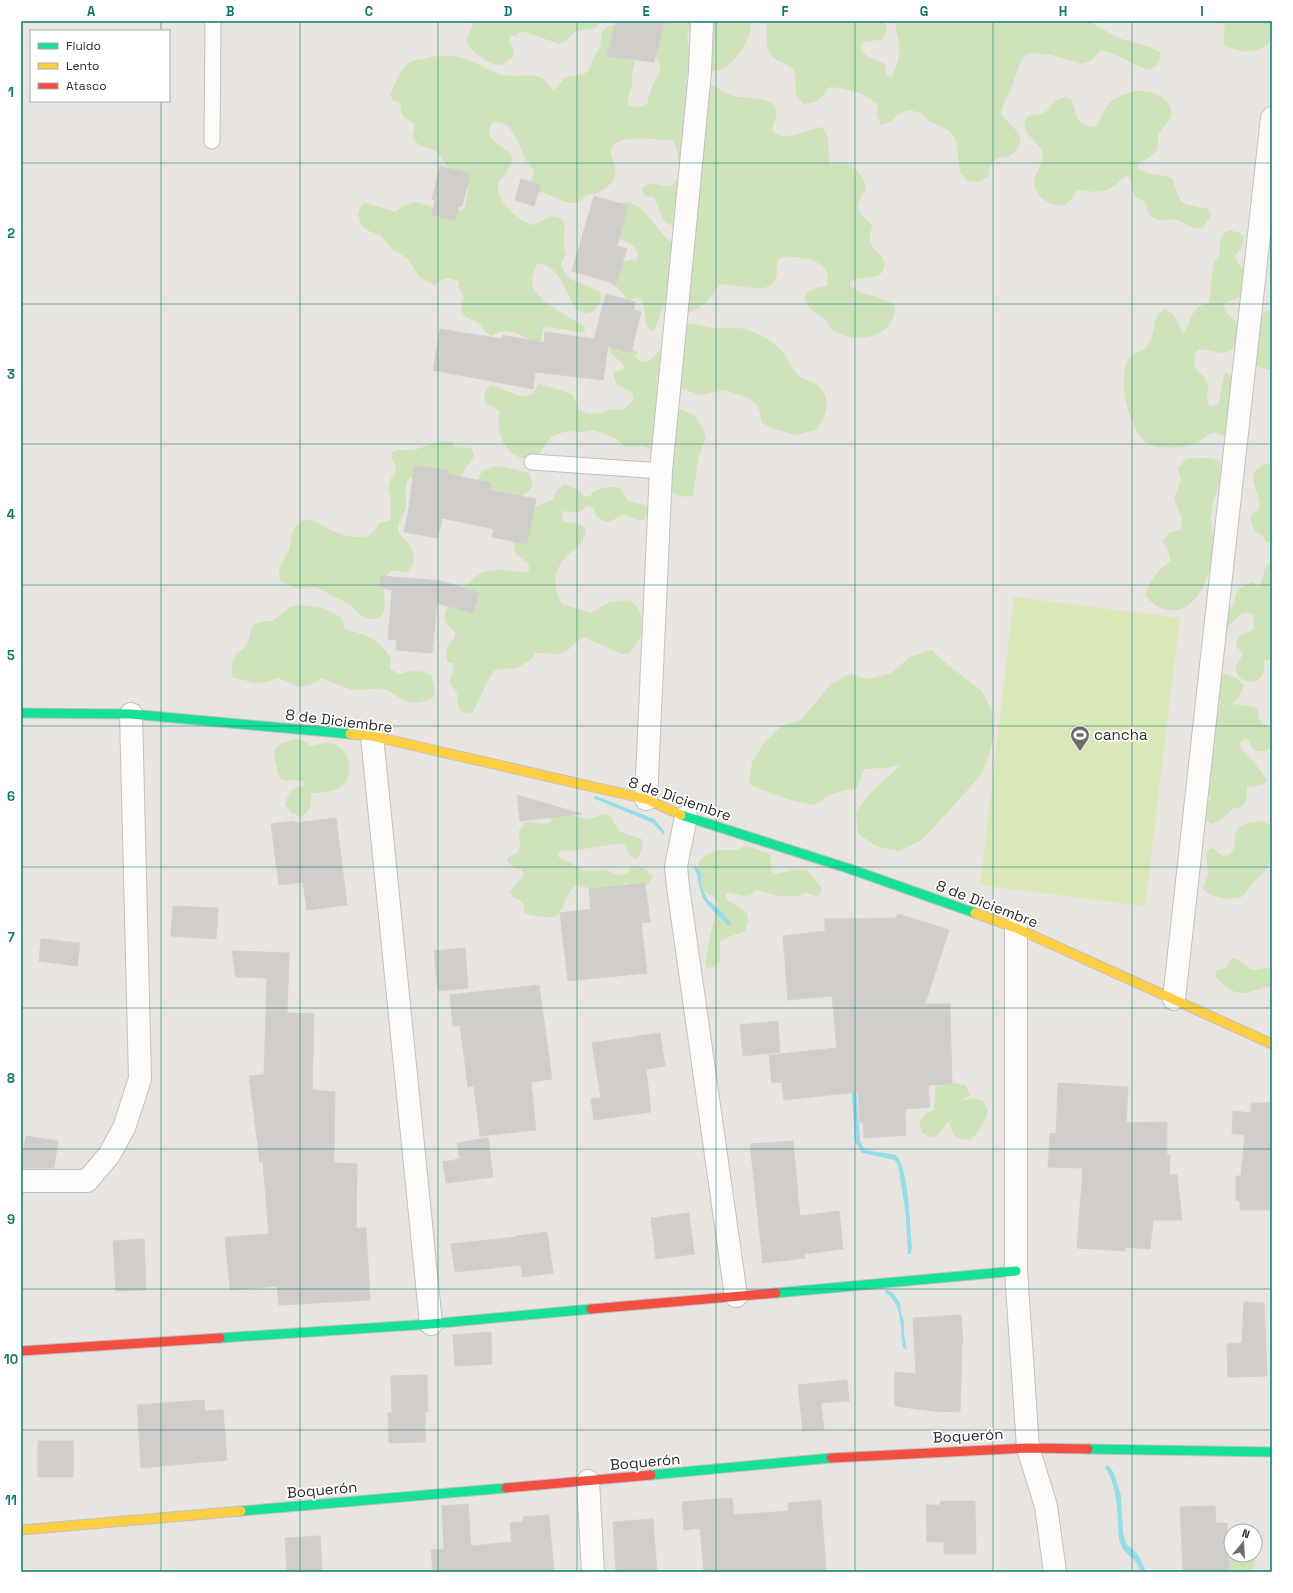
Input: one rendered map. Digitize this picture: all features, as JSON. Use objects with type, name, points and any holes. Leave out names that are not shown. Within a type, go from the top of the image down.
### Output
[{"type":"street","points":[[646,799],[661,471],[700,72],[702,21]]},
{"type":"street","points":[[1174,999],[1272,118]]},
{"type":"street","name":"8 de Diciembre","points":[[21,713],[131,714],[372,736],[646,799],[686,817],[850,868],[1016,928],[1272,1044]]},
{"type":"street","points":[[21,1181],[87,1181],[108,1155],[124,1128],[140,1079],[131,714]]},
{"type":"street","points":[[372,736],[431,1324]]},
{"type":"street","points":[[686,817],[676,866],[678,887],[736,1296]]},
{"type":"street","points":[[1016,928],[1016,1271],[1028,1448],[1046,1506],[1055,1572]]},
{"type":"street","points":[[21,1351],[431,1324],[1016,1271]]},
{"type":"street","name":"Boquerón","points":[[21,1530],[588,1481],[853,1456],[1028,1448],[1272,1452]]},
{"type":"street","points":[[588,1481],[593,1572]]},
{"type":"lane","points":[[212,141],[213,21]]},
{"type":"lane","points":[[532,462],[661,471]]},
{"type":"green space","points":[[473,21],[599,21],[598,26],[595,28],[574,32],[565,42],[559,44],[526,32],[520,32],[516,36],[510,36],[509,41],[514,51],[514,56],[498,65],[490,63],[468,45],[467,39]]},
{"type":"green space","points":[[658,21],[695,21],[688,32],[687,40],[692,52],[706,21],[751,21],[745,45],[734,60],[728,65],[713,71],[699,68],[689,70],[686,76],[686,87],[693,88],[709,83],[731,95],[771,102],[776,111],[772,130],[783,136],[795,135],[821,127],[828,139],[830,165],[836,163],[847,164],[861,176],[866,187],[859,202],[858,209],[859,212],[873,225],[870,241],[883,259],[884,267],[882,272],[875,277],[850,282],[851,287],[856,290],[885,300],[895,307],[889,326],[882,332],[864,338],[854,338],[844,336],[833,331],[826,320],[812,310],[804,299],[810,291],[827,286],[828,277],[826,270],[814,261],[798,257],[782,257],[777,261],[777,275],[775,280],[771,285],[765,288],[718,285],[713,294],[705,303],[690,312],[664,306],[655,328],[653,331],[649,329],[643,302],[640,298],[634,298],[629,301],[622,292],[609,282],[607,277],[622,262],[637,259],[636,249],[630,243],[611,237],[617,204],[626,203],[642,209],[666,238],[673,243],[675,227],[666,222],[663,218],[654,197],[644,195],[642,190],[649,184],[669,186],[676,181],[679,164],[674,141],[642,138],[628,139],[616,143],[612,148],[611,153],[615,176],[611,183],[603,190],[588,195],[581,201],[571,203],[565,202],[545,193],[535,192],[529,184],[534,173],[533,168],[524,155],[513,132],[508,126],[502,123],[493,122],[489,128],[491,138],[506,150],[513,158],[507,172],[500,180],[498,185],[501,199],[505,205],[515,215],[532,225],[550,217],[563,220],[564,246],[566,255],[561,262],[563,270],[571,279],[601,293],[599,303],[593,311],[589,313],[580,312],[575,308],[563,284],[552,269],[541,263],[536,265],[532,281],[538,295],[561,313],[584,326],[585,333],[548,327],[543,329],[541,341],[536,344],[515,332],[503,331],[491,336],[486,333],[477,322],[468,318],[462,313],[461,305],[464,297],[458,287],[459,282],[446,278],[435,285],[420,278],[407,258],[392,249],[380,235],[369,231],[361,225],[358,214],[362,204],[367,203],[395,212],[405,205],[416,202],[450,213],[456,213],[465,207],[468,189],[459,182],[436,151],[419,145],[412,137],[415,126],[413,122],[404,116],[401,112],[401,106],[398,102],[393,101],[390,95],[399,75],[408,63],[414,60],[436,57],[459,57],[472,61],[499,74],[537,76],[544,79],[554,90],[566,77],[582,75],[589,70],[600,47],[602,32],[607,27],[612,25],[617,26],[635,63],[632,74],[632,85],[627,101],[630,106],[640,107],[647,104],[649,94],[660,70],[660,65],[653,50]]},
{"type":"green space","points":[[767,21],[883,21],[887,28],[883,39],[862,43],[860,49],[868,57],[885,64],[887,75],[891,78],[899,57],[899,43],[895,27],[896,21],[1089,21],[1118,38],[1150,47],[1161,53],[1159,63],[1150,70],[1101,50],[1093,59],[1083,64],[1051,55],[1029,53],[1021,61],[1001,113],[1021,139],[1013,154],[1007,157],[997,158],[990,165],[988,176],[979,182],[968,181],[960,173],[956,140],[949,131],[929,121],[921,113],[909,110],[899,114],[891,122],[881,125],[876,115],[878,105],[868,97],[855,92],[829,87],[819,100],[812,103],[803,104],[796,96],[795,74],[793,70],[791,67],[775,59],[769,52],[767,41]]},
{"type":"green space","points":[[1223,21],[1272,21],[1272,40],[1263,47],[1249,52],[1230,48],[1223,42],[1225,32]]},
{"type":"green space","points":[[1137,91],[1149,92],[1160,96],[1168,103],[1172,114],[1159,133],[1157,150],[1149,158],[1138,163],[1138,168],[1150,174],[1172,178],[1180,200],[1185,204],[1208,209],[1211,214],[1206,224],[1202,228],[1196,229],[1175,219],[1160,221],[1150,216],[1144,201],[1136,197],[1134,194],[1128,175],[1106,190],[1093,192],[1078,190],[1068,203],[1063,206],[1046,201],[1038,194],[1036,190],[1034,184],[1035,178],[1043,151],[1026,132],[1024,121],[1027,117],[1045,113],[1054,101],[1066,97],[1071,99],[1079,121],[1087,126],[1094,127],[1110,103],[1122,95]]},
{"type":"green space","points":[[1230,230],[1240,233],[1244,237],[1242,247],[1235,256],[1237,262],[1247,274],[1243,294],[1238,298],[1227,301],[1224,304],[1228,314],[1240,325],[1237,341],[1231,351],[1221,353],[1199,349],[1195,353],[1195,368],[1206,379],[1208,386],[1207,397],[1209,407],[1219,403],[1225,371],[1234,379],[1236,433],[1224,435],[1212,433],[1194,444],[1182,447],[1159,447],[1149,444],[1142,438],[1136,429],[1127,405],[1124,380],[1128,360],[1130,357],[1145,348],[1150,342],[1156,318],[1162,311],[1165,309],[1174,315],[1183,334],[1188,326],[1191,316],[1198,307],[1209,302],[1213,267],[1215,261],[1219,258],[1220,241],[1223,235]]},
{"type":"green space","points":[[1272,309],[1272,369],[1268,370],[1250,364],[1258,319],[1265,311]]},
{"type":"green space","points":[[691,324],[712,328],[746,329],[761,335],[775,344],[786,356],[797,374],[801,378],[816,384],[825,395],[825,413],[816,430],[794,435],[773,428],[762,423],[758,406],[746,397],[724,390],[700,395],[683,389],[663,377],[657,377],[657,387],[662,396],[674,406],[695,417],[701,425],[706,437],[698,459],[693,496],[686,497],[676,495],[664,485],[653,466],[651,460],[651,449],[642,446],[625,447],[615,438],[594,430],[583,432],[571,431],[551,437],[537,456],[528,459],[520,458],[507,448],[500,433],[500,412],[496,408],[486,404],[484,399],[486,389],[491,385],[522,397],[533,394],[538,384],[544,385],[572,394],[579,410],[586,413],[597,414],[611,409],[623,410],[633,400],[633,395],[615,381],[614,372],[625,369],[621,362],[612,354],[610,347],[611,342],[638,352],[635,357],[638,360],[645,362],[652,359],[660,349],[668,327]]},
{"type":"green space","points":[[441,441],[452,442],[454,447],[471,448],[473,458],[458,481],[421,475],[414,476],[406,485],[406,507],[398,530],[400,535],[411,548],[414,560],[407,572],[390,571],[387,576],[384,584],[385,609],[381,616],[375,619],[366,618],[358,613],[353,607],[321,589],[315,587],[298,589],[281,582],[279,574],[280,566],[288,552],[294,529],[300,522],[305,520],[314,521],[331,530],[348,536],[362,537],[369,535],[374,531],[379,523],[391,520],[391,501],[388,489],[391,478],[395,474],[396,468],[391,457],[392,452],[397,450],[414,450]]},
{"type":"green space","points":[[1210,458],[1220,461],[1221,468],[1211,515],[1214,539],[1212,560],[1209,573],[1198,595],[1190,604],[1181,609],[1170,610],[1156,606],[1145,595],[1155,575],[1171,561],[1168,550],[1163,541],[1170,532],[1181,530],[1182,518],[1174,499],[1181,479],[1178,468],[1186,459]]},
{"type":"green space","points":[[1265,464],[1272,464],[1272,544],[1266,542],[1264,537],[1256,531],[1252,525],[1251,519],[1251,515],[1260,507],[1253,478],[1258,468]]},
{"type":"green space","points":[[499,466],[529,473],[533,485],[521,497],[495,505],[478,482],[482,472],[492,467]]},
{"type":"green space","points":[[564,485],[573,488],[585,497],[590,496],[599,489],[606,487],[617,487],[622,490],[628,501],[645,505],[650,509],[644,520],[638,520],[623,514],[610,521],[605,521],[597,517],[593,507],[587,505],[580,512],[564,511],[562,516],[563,522],[575,523],[586,529],[582,541],[562,562],[556,573],[557,591],[562,604],[591,613],[610,602],[629,600],[640,612],[642,620],[641,635],[638,642],[627,654],[621,654],[584,637],[564,653],[534,653],[533,658],[517,668],[499,669],[494,671],[488,680],[473,712],[463,713],[459,707],[456,691],[449,683],[453,671],[453,663],[448,663],[446,652],[448,646],[455,637],[455,632],[446,623],[446,610],[461,589],[480,574],[500,570],[521,572],[529,571],[529,565],[516,554],[513,538],[528,509],[550,501],[554,497],[556,491]]},
{"type":"green space","points":[[1272,562],[1272,660],[1268,659],[1263,661],[1264,669],[1262,675],[1258,679],[1247,681],[1241,679],[1237,674],[1236,666],[1243,654],[1236,646],[1239,637],[1254,629],[1253,614],[1241,614],[1227,628],[1222,628],[1227,608],[1233,606],[1237,590],[1252,582],[1259,588],[1266,566]]},
{"type":"green space","name":"cancha","points":[[1014,597],[1180,618],[1145,906],[980,885]]},
{"type":"green space","points":[[302,605],[323,608],[342,618],[345,629],[376,641],[391,658],[390,669],[399,674],[415,671],[431,675],[434,686],[433,697],[425,701],[413,703],[405,701],[385,690],[376,688],[360,690],[352,689],[339,686],[322,678],[312,684],[301,687],[278,678],[266,682],[254,683],[232,677],[234,657],[245,647],[252,628],[258,622],[272,621],[290,607]]},
{"type":"green space","points":[[932,650],[948,665],[982,691],[992,711],[994,733],[989,755],[981,775],[920,841],[899,851],[878,847],[858,834],[856,812],[869,794],[902,764],[886,768],[864,769],[857,788],[834,793],[814,805],[780,797],[749,784],[752,762],[764,743],[780,727],[801,720],[830,685],[849,674],[869,679],[891,673],[910,657]]},
{"type":"green space","points":[[1219,672],[1236,678],[1244,685],[1239,697],[1231,704],[1253,706],[1258,709],[1260,721],[1265,725],[1272,727],[1272,748],[1264,751],[1253,750],[1248,739],[1243,739],[1240,743],[1241,749],[1254,762],[1267,780],[1264,784],[1247,787],[1247,798],[1245,803],[1241,807],[1231,810],[1227,815],[1213,824],[1203,820],[1207,803],[1211,798],[1204,783],[1212,749],[1216,746],[1212,742],[1215,703],[1221,704],[1219,693],[1209,689]]},
{"type":"green space","points":[[295,739],[306,741],[310,746],[331,743],[338,746],[347,756],[349,763],[348,777],[344,783],[339,788],[311,793],[309,809],[301,817],[291,813],[285,804],[293,789],[304,786],[303,781],[281,779],[274,758],[275,749],[277,746]]},
{"type":"green space","points":[[557,808],[566,810],[579,818],[584,819],[605,814],[611,817],[620,832],[642,839],[641,852],[636,859],[631,856],[623,843],[562,851],[557,854],[560,859],[571,863],[581,870],[603,870],[621,875],[626,874],[633,866],[639,867],[649,872],[653,877],[650,882],[641,887],[625,883],[621,887],[593,889],[577,885],[570,892],[557,915],[548,917],[525,913],[523,902],[513,897],[510,892],[524,874],[522,869],[515,868],[507,861],[509,856],[518,852],[520,846],[519,830],[527,822],[545,824],[550,823],[553,812]]},
{"type":"green space","points":[[1260,821],[1272,825],[1272,862],[1269,863],[1264,872],[1256,879],[1242,897],[1221,898],[1211,895],[1203,889],[1208,873],[1206,855],[1208,850],[1213,848],[1221,855],[1227,856],[1232,852],[1235,836],[1240,827],[1248,823]]},
{"type":"green space","points":[[747,846],[771,854],[771,870],[775,874],[797,869],[807,870],[821,887],[821,893],[818,897],[807,893],[796,896],[779,896],[756,890],[747,896],[730,892],[725,894],[727,900],[741,908],[748,915],[748,921],[745,931],[725,938],[720,942],[719,963],[713,967],[707,968],[705,963],[718,903],[715,898],[700,889],[697,884],[699,862],[703,857],[719,850],[736,850]]},
{"type":"green space","points":[[1232,958],[1237,959],[1252,970],[1263,968],[1272,969],[1272,992],[1271,987],[1240,993],[1231,990],[1224,985],[1215,976],[1216,971],[1226,968]]},
{"type":"green space","points":[[1272,992],[1272,1009],[1269,1002]]},
{"type":"green space","points":[[943,1081],[965,1085],[970,1095],[962,1101],[972,1098],[984,1101],[988,1111],[983,1124],[970,1140],[961,1139],[955,1136],[949,1121],[934,1138],[923,1134],[919,1124],[925,1114],[934,1110],[935,1088]]},
{"type":"green space","points":[[1229,1563],[1255,1563],[1253,1572],[1200,1572],[1207,1569],[1229,1570]]},
{"type":"water","points":[[596,796],[654,819],[664,831],[664,835],[653,823],[593,798]]},
{"type":"water","points":[[695,865],[701,872],[701,886],[708,900],[722,912],[731,923],[728,926],[704,900],[698,876],[694,869]]},
{"type":"water","points":[[849,1049],[853,1049],[860,1141],[865,1150],[896,1155],[901,1163],[906,1185],[909,1212],[912,1246],[911,1254],[908,1254],[906,1216],[898,1164],[894,1160],[862,1153],[855,1142]]},
{"type":"water","points":[[888,1290],[894,1294],[900,1303],[904,1321],[904,1335],[907,1350],[903,1347],[900,1317],[897,1307],[893,1300],[884,1291]]},
{"type":"water","points":[[1108,1465],[1114,1473],[1121,1496],[1123,1532],[1126,1544],[1138,1554],[1146,1572],[1141,1572],[1134,1560],[1123,1549],[1120,1542],[1115,1493],[1105,1467]]},
{"type":"building","points":[[616,21],[665,21],[654,62],[607,56]]},
{"type":"building","points":[[440,166],[470,174],[462,206],[459,206],[456,220],[432,215],[435,200],[432,199]]},
{"type":"building","points":[[521,179],[541,185],[534,206],[515,200]]},
{"type":"building","points":[[594,196],[628,206],[617,246],[627,249],[616,284],[572,271]]},
{"type":"building","points":[[606,294],[635,302],[634,310],[641,312],[631,353],[608,346],[603,380],[535,372],[533,389],[433,370],[440,329],[502,339],[502,335],[544,343],[545,332],[594,339]]},
{"type":"building","points":[[414,466],[449,470],[448,474],[491,483],[490,490],[536,499],[527,544],[492,537],[494,529],[442,518],[438,538],[404,532],[410,502]]},
{"type":"building","points":[[381,576],[440,581],[479,592],[473,613],[437,603],[432,653],[396,650],[397,640],[388,639],[392,590],[379,587]]},
{"type":"building","points":[[517,795],[582,814],[520,821]]},
{"type":"building","points":[[336,818],[347,905],[307,910],[303,882],[279,885],[271,824]]},
{"type":"building","points":[[645,883],[650,922],[641,923],[647,973],[568,981],[560,913],[591,909],[589,889]]},
{"type":"building","points":[[173,906],[218,908],[216,939],[171,936]]},
{"type":"building","points":[[898,914],[949,930],[925,1004],[950,1004],[952,1084],[928,1085],[930,1107],[905,1109],[906,1135],[864,1138],[863,1122],[860,1123],[858,1092],[784,1100],[782,1082],[772,1083],[769,1055],[837,1048],[832,996],[788,1000],[783,936],[825,931],[825,919],[896,918]]},
{"type":"building","points":[[41,939],[80,943],[77,966],[39,961]]},
{"type":"building","points":[[465,948],[468,988],[438,991],[434,951]]},
{"type":"building","points":[[232,951],[289,953],[287,1013],[314,1014],[312,1090],[335,1092],[334,1163],[357,1164],[356,1228],[366,1228],[370,1300],[279,1305],[277,1286],[230,1290],[225,1237],[269,1234],[263,1162],[260,1162],[249,1076],[264,1075],[267,978],[236,977]]},
{"type":"building","points":[[539,985],[552,1079],[531,1082],[536,1130],[480,1136],[474,1086],[468,1087],[460,1025],[453,1026],[450,995]]},
{"type":"building","points":[[778,1021],[780,1052],[743,1056],[740,1025]]},
{"type":"building","points":[[660,1033],[665,1066],[646,1069],[651,1112],[594,1120],[591,1099],[601,1098],[592,1043]]},
{"type":"building","points":[[1058,1083],[1128,1087],[1126,1123],[1167,1122],[1167,1155],[1170,1155],[1169,1175],[1177,1175],[1182,1220],[1153,1220],[1150,1249],[1125,1247],[1125,1251],[1077,1248],[1083,1168],[1048,1167],[1050,1133],[1056,1134]]},
{"type":"building","points":[[1251,1103],[1272,1103],[1272,1210],[1240,1210],[1240,1201],[1236,1200],[1236,1176],[1241,1176],[1245,1135],[1232,1133],[1233,1111],[1251,1113]]},
{"type":"building","points":[[26,1136],[58,1141],[54,1168],[21,1168]]},
{"type":"building","points":[[488,1138],[493,1177],[446,1183],[443,1162],[460,1159],[457,1143]]},
{"type":"building","points":[[793,1141],[800,1216],[839,1211],[843,1249],[804,1254],[805,1258],[763,1263],[750,1144]]},
{"type":"building","points":[[689,1213],[694,1254],[656,1259],[651,1218]]},
{"type":"building","points":[[547,1232],[553,1273],[522,1277],[521,1265],[455,1272],[451,1244],[517,1237]]},
{"type":"building","points":[[144,1239],[146,1290],[116,1291],[113,1241]]},
{"type":"building","points":[[1244,1302],[1264,1303],[1267,1376],[1228,1377],[1227,1344],[1242,1343]]},
{"type":"building","points":[[961,1315],[963,1343],[960,1412],[933,1411],[895,1406],[895,1372],[916,1374],[913,1318]]},
{"type":"building","points":[[491,1332],[492,1364],[455,1366],[453,1335]]},
{"type":"building","points":[[427,1375],[428,1412],[425,1412],[425,1442],[389,1443],[388,1413],[392,1413],[391,1376]]},
{"type":"building","points":[[847,1380],[849,1401],[821,1403],[824,1429],[803,1431],[798,1385]]},
{"type":"building","points":[[204,1400],[205,1411],[223,1410],[227,1460],[141,1468],[137,1405]]},
{"type":"building","points":[[38,1441],[73,1441],[73,1477],[38,1477]]},
{"type":"building","points":[[732,1498],[734,1515],[789,1511],[788,1503],[821,1500],[826,1572],[704,1572],[700,1528],[684,1530],[682,1502]]},
{"type":"building","points":[[941,1501],[975,1501],[976,1554],[944,1554],[944,1542],[927,1542],[926,1505],[940,1505]]},
{"type":"building","points":[[468,1504],[471,1546],[512,1542],[510,1523],[523,1522],[523,1517],[549,1515],[554,1572],[433,1572],[431,1550],[444,1549],[442,1506]]},
{"type":"building","points":[[1215,1506],[1216,1523],[1223,1523],[1223,1563],[1229,1563],[1229,1570],[1183,1572],[1180,1507]]},
{"type":"building","points":[[653,1519],[657,1572],[616,1572],[613,1522]]},
{"type":"building","points":[[320,1536],[322,1572],[287,1572],[285,1538]]},
{"type":"traffic: fast","points":[[21,713],[131,714],[350,734]]},
{"type":"traffic: fast","points":[[681,815],[850,869],[975,913]]},
{"type":"traffic: fast","points":[[776,1293],[1016,1271]]},
{"type":"traffic: fast","points":[[220,1338],[431,1324],[591,1309]]},
{"type":"traffic: fast","points":[[1088,1449],[1272,1452]]},
{"type":"traffic: fast","points":[[651,1475],[831,1458]]},
{"type":"traffic: fast","points":[[241,1511],[506,1488]]},
{"type":"traffic: slow","points":[[350,734],[372,736],[646,799],[681,815]]},
{"type":"traffic: slow","points":[[975,913],[1016,928],[1272,1044]]},
{"type":"traffic: slow","points":[[21,1530],[241,1511]]},
{"type":"traffic: jam","points":[[591,1309],[776,1293]]},
{"type":"traffic: jam","points":[[21,1351],[220,1338]]},
{"type":"traffic: jam","points":[[831,1458],[1028,1448],[1088,1449]]},
{"type":"traffic: jam","points":[[506,1488],[651,1475]]},
{"type":"place","name":"cancha","points":[[1080,752]]}]
